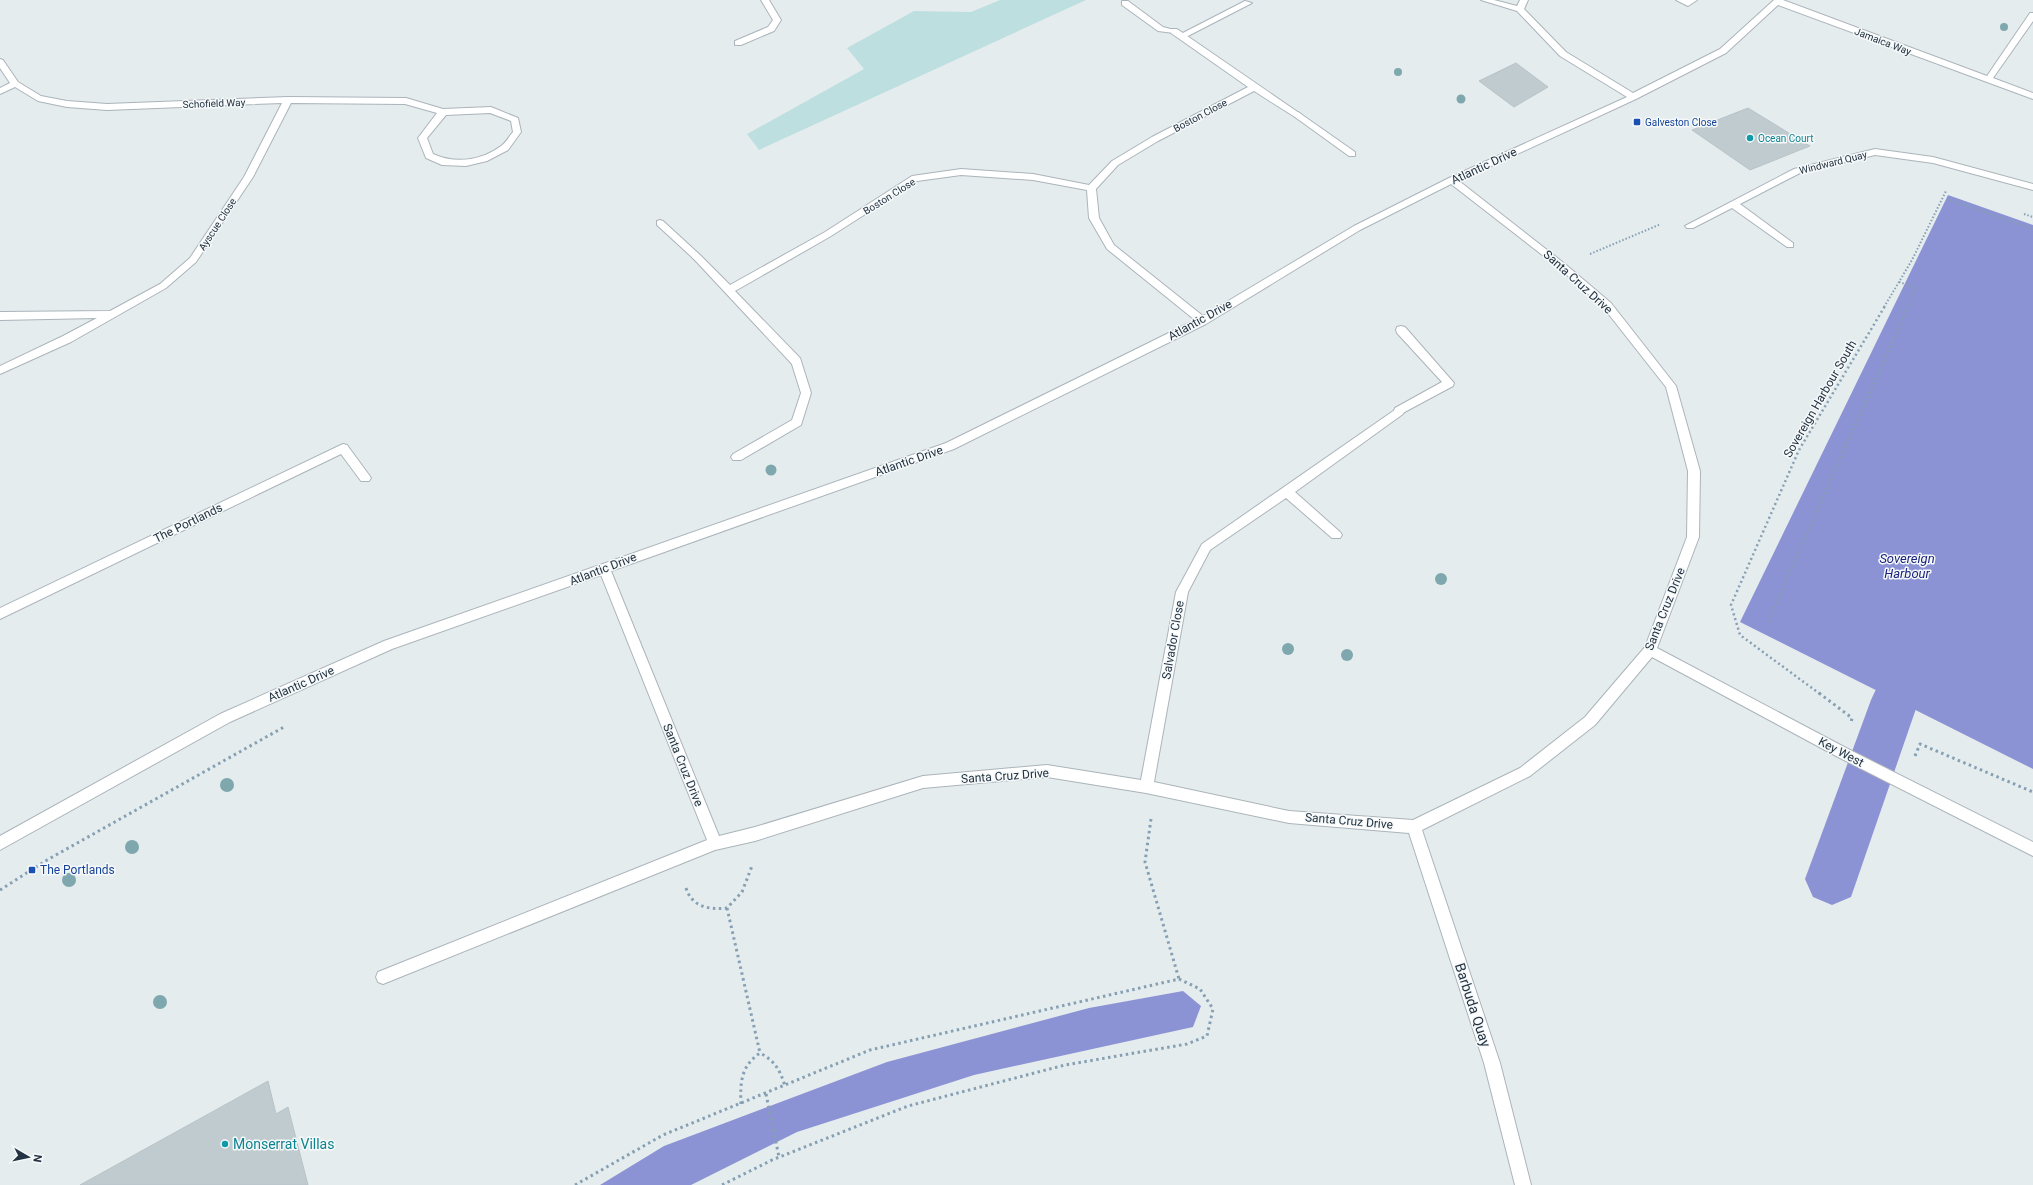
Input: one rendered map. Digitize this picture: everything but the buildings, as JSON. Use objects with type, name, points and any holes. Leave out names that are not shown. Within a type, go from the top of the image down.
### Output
[{"type":"street","points":[[738,43],[771,29],[777,20],[766,4],[765,0]]},
{"type":"street","points":[[1485,0],[1520,9],[1563,54],[1633,97]]},
{"type":"street","points":[[1520,9],[1524,0]]},
{"type":"street","points":[[1680,0],[1688,4],[1693,0]]},
{"type":"street","name":"Jamaica Way","points":[[1778,1],[2033,96]]},
{"type":"street","name":"Atlantic Drive","points":[[0,844],[225,718],[388,645],[605,570],[647,553],[950,446],[1202,321],[1357,228],[1452,180],[1633,97],[1723,51],[1778,1]]},
{"type":"street","points":[[1125,3],[1160,29],[1178,33],[1352,154]]},
{"type":"street","points":[[1178,33],[1248,3]]},
{"type":"street","points":[[1988,80],[2033,15]]},
{"type":"street","name":"Schofield Way","points":[[0,62],[15,84],[38,98],[67,104],[107,107],[288,100],[406,101],[443,112],[491,110],[515,120],[517,132],[505,148],[484,159],[466,163],[442,162],[429,156],[422,138],[443,112]]},
{"type":"street","points":[[0,91],[15,84]]},
{"type":"street","name":"Boston Close","points":[[729,290],[828,234],[915,178],[961,172],[1033,177],[1092,188],[1116,163],[1155,139],[1254,87]]},
{"type":"street","name":"Ayscue Close","points":[[0,370],[67,339],[163,286],[193,260],[248,177],[288,100]]},
{"type":"street","name":"Windward Quay","points":[[1690,226],[1797,171],[1875,152],[1933,160],[2033,187]]},
{"type":"street","name":"Santa Cruz Drive","points":[[605,570],[715,843],[755,834],[924,782],[1047,771],[1150,788],[1289,816],[1414,827],[1525,772],[1590,720],[1650,650],[1693,537],[1694,471],[1671,386],[1607,305],[1562,266],[1452,180]]},
{"type":"street","points":[[1092,188],[1094,218],[1110,247],[1202,321]]},
{"type":"street","points":[[1733,204],[1790,246]]},
{"type":"street","points":[[660,223],[697,257],[796,361],[806,393],[797,422],[737,457]]},
{"type":"street","name":"Ayscue Close","points":[[0,316],[111,314]]},
{"type":"street","name":"Salvador Close","points":[[1150,788],[1182,592],[1206,547],[1287,492],[1399,411],[1449,383],[1401,330]]},
{"type":"street","name":"The Portlands","points":[[0,614],[343,448],[365,478]]},
{"type":"street","points":[[1287,492],[1336,535]]},
{"type":"street","name":"Key West","points":[[1650,650],[1845,755],[2033,849]]},
{"type":"street","name":"Barbuda Quay","points":[[1414,827],[1492,1063],[1523,1185]]},
{"type":"street","points":[[383,977],[715,843]]},
{"type":"path","name":"Sovereign Harbour South","points":[[1845,755],[1852,718],[1740,635],[1731,605],[1799,450],[1912,260],[1946,191],[1954,193]]},
{"type":"path","points":[[1950,200],[2033,229]]},
{"type":"path","points":[[2018,213],[2033,217]]},
{"type":"path","points":[[1562,266],[1660,223],[1690,226]]},
{"type":"path","points":[[1768,622],[1916,288],[1899,282]]},
{"type":"path","points":[[1903,783],[1920,744],[2033,792]]},
{"type":"path","points":[[1150,788],[1145,862],[1179,978]]},
{"type":"path","points":[[680,857],[688,894],[696,904],[706,908],[727,908],[742,892],[748,880],[752,867],[755,834]]},
{"type":"path","points":[[727,908],[760,1053]]},
{"type":"path","points":[[575,1185],[664,1135],[870,1050],[1179,978],[1200,989],[1213,1009],[1207,1036],[1187,1044],[1065,1065],[908,1106],[779,1157],[722,1185]]},
{"type":"path","points":[[760,1053],[773,1059],[779,1068],[785,1086]]},
{"type":"path","points":[[741,1104],[742,1073],[749,1059],[760,1053]]},
{"type":"path","points":[[766,1094],[779,1157]]},
{"type":"shaded area","points":[[1000,0],[1086,0],[759,150],[747,134],[864,69],[847,48],[914,11],[971,12]]},
{"type":"water","name":"Sovereign Harbour","points":[[1948,195],[2033,225],[2033,769],[1740,622]]},
{"type":"water","points":[[1183,991],[1201,1006],[1193,1027],[974,1075],[797,1132],[691,1185],[600,1185],[664,1146],[887,1062],[1089,1008]]},
{"type":"waterway","points":[[1832,879],[1895,700]]},
{"type":"place","name":"Galveston Close","points":[[1637,122]]},
{"type":"place","name":"Ocean Court","points":[[1750,138]]},
{"type":"place","name":"The Portlands","points":[[32,870]]},
{"type":"place","name":"Monserrat Villas","points":[[225,1144]]}]
